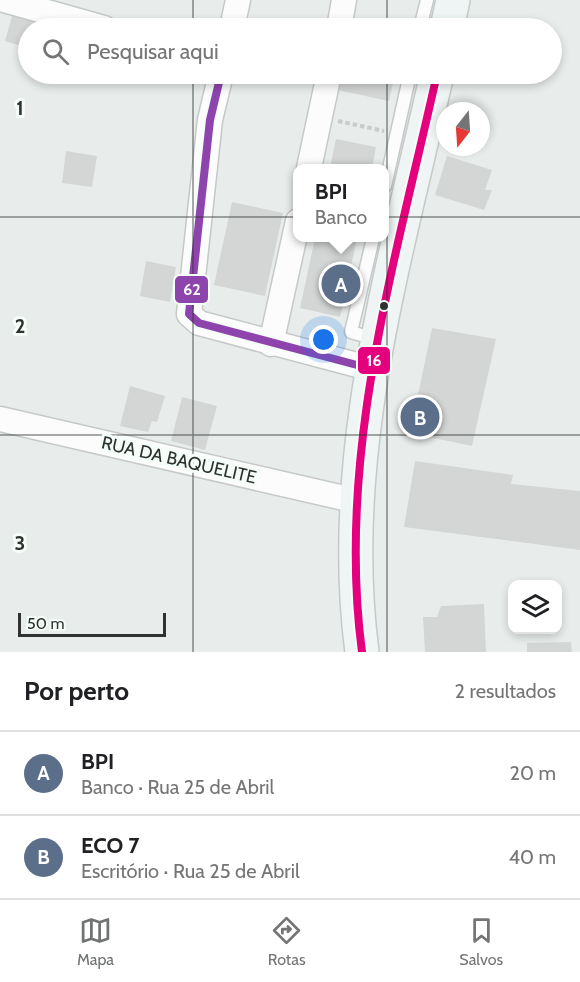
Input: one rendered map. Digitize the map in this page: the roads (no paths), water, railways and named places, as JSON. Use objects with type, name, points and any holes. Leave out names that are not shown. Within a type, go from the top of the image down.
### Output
[{"type":"main road","points":[[449,18],[453,0]]},
{"type":"main road","points":[[362,652],[356,576],[357,501],[362,437],[375,355],[435,84]]},
{"type":"street","points":[[4,0],[68,18]]},
{"type":"street","points":[[234,18],[238,0]]},
{"type":"street","points":[[341,18],[344,0]]},
{"type":"street","points":[[219,84],[210,120],[189,314],[199,322],[271,344],[375,355]]},
{"type":"street","points":[[310,164],[328,84]]},
{"type":"street","points":[[271,344],[293,240]]},
{"type":"street","name":"RUA DA BAQUELITE","points":[[0,419],[357,501]]},
{"type":"lane","points":[[422,18],[427,0]]},
{"type":"lane","points":[[389,164],[408,84]]},
{"type":"lane","points":[[372,242],[351,332],[375,355]]},
{"type":"place","name":"BPI","points":[[341,284]]},
{"type":"place","name":"ECO 7","points":[[420,417]]}]
